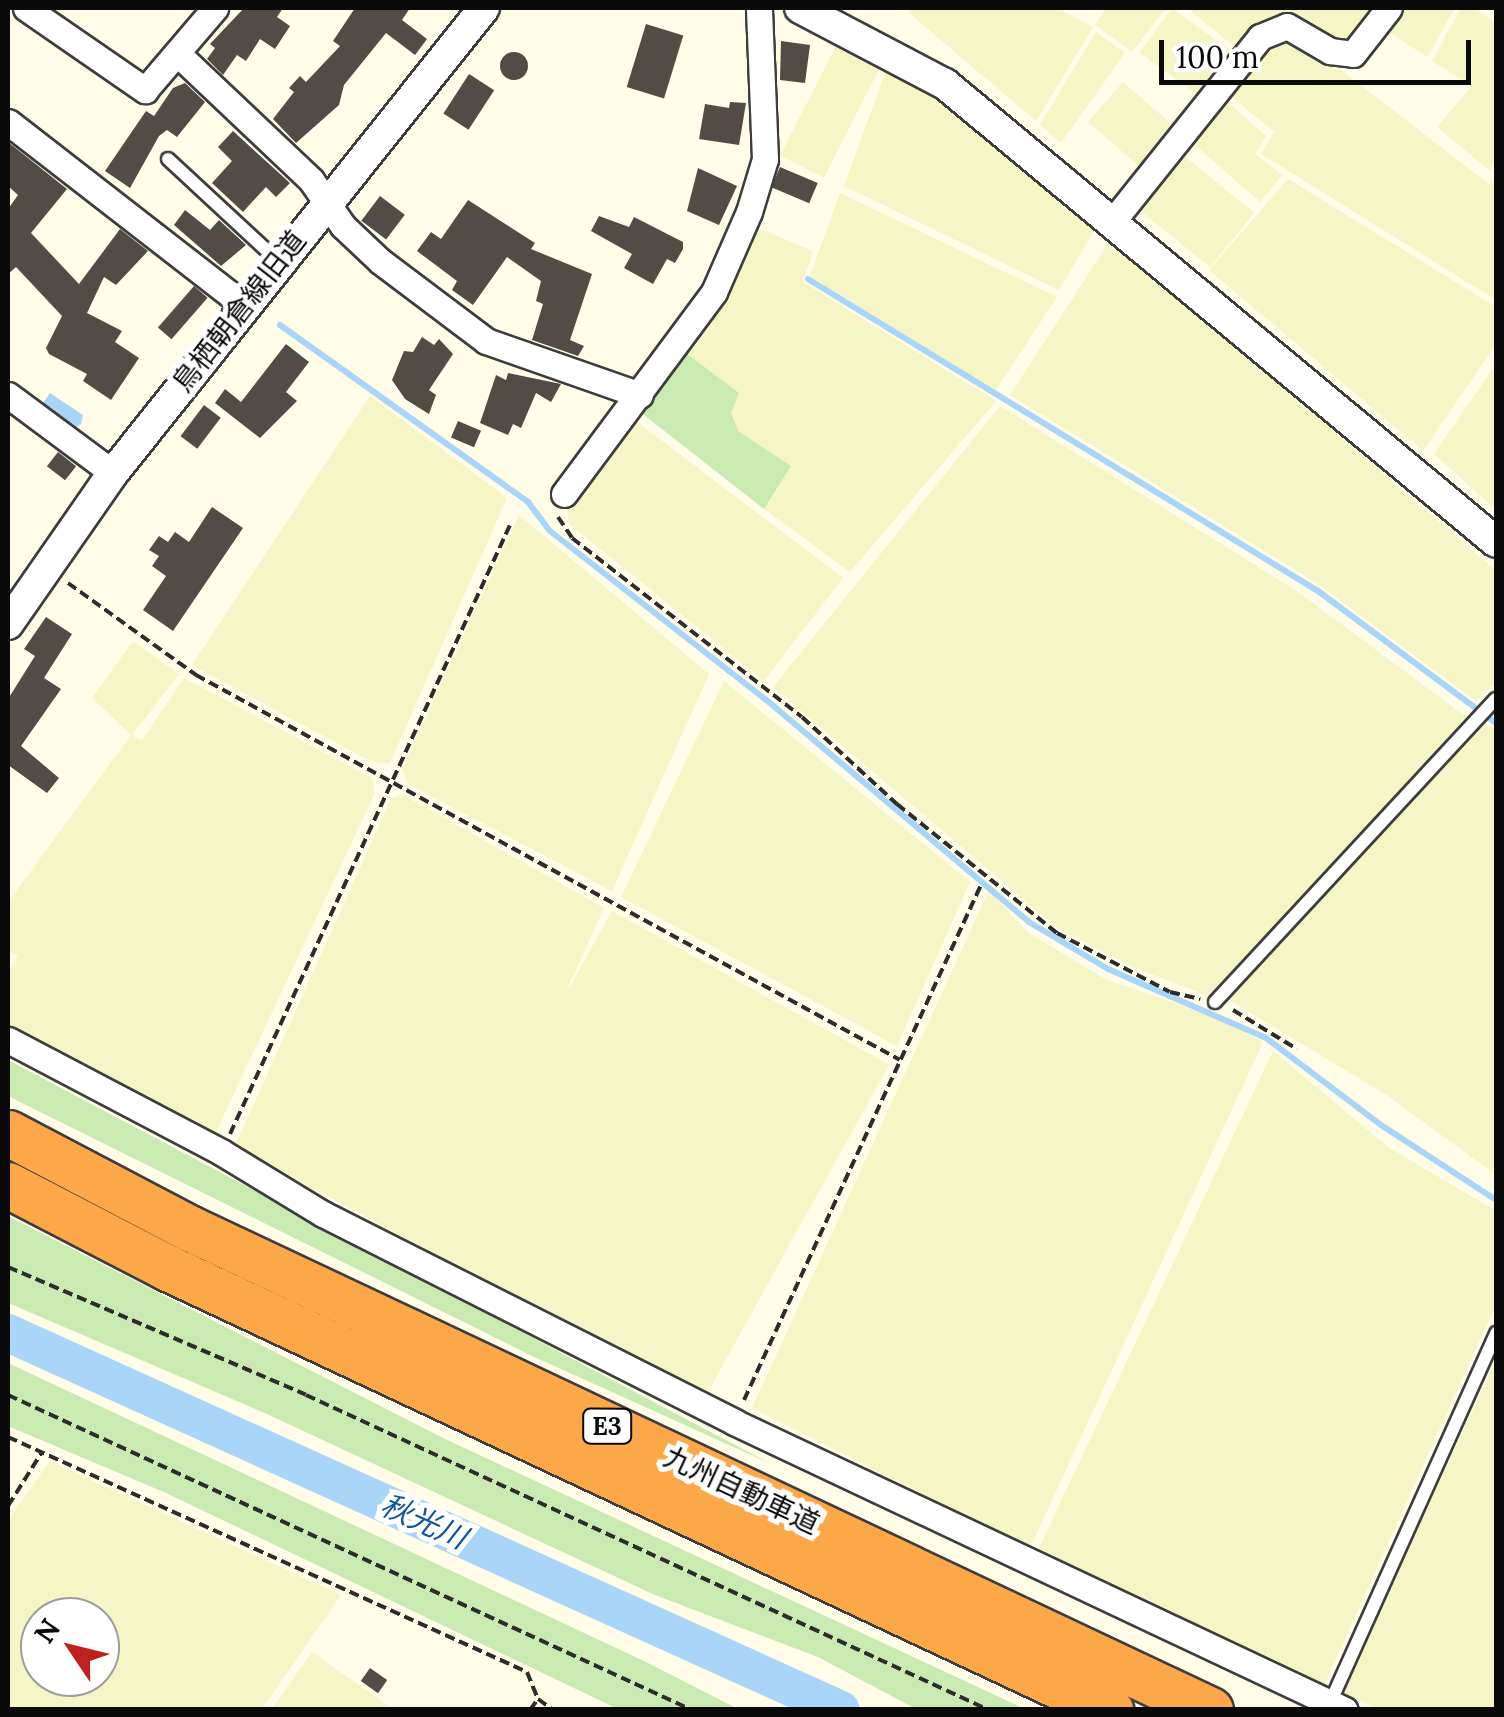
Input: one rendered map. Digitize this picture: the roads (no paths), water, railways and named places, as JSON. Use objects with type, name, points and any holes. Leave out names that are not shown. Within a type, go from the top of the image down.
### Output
[{"type":"highway","name":"九州自動車道","points":[[8,1133],[207,1236],[1210,1710]]},
{"type":"highway","name":"九州自動車道","points":[[8,1186],[186,1277],[1110,1710]]},
{"type":"street","points":[[26,8],[145,90],[215,8]]},
{"type":"street","name":"鳥栖朝倉線旧道","points":[[8,624],[113,472],[325,201],[484,8]]},
{"type":"street","points":[[564,494],[714,292],[750,212],[766,159],[759,8]]},
{"type":"street","points":[[800,8],[946,84],[1496,542]]},
{"type":"street","points":[[1112,222],[1260,37],[1287,26],[1330,51],[1352,54],[1389,8]]},
{"type":"street","points":[[179,54],[380,261],[486,341],[640,395]]},
{"type":"street","points":[[8,122],[244,305]]},
{"type":"street","points":[[8,395],[113,472]]},
{"type":"street","points":[[8,1040],[222,1152],[323,1214],[734,1422],[1338,1706]]},
{"type":"lane","points":[[168,158],[278,261]]},
{"type":"lane","points":[[1216,1002],[1496,700]]},
{"type":"lane","points":[[1338,1706],[1496,1333]]},
{"type":"water","points":[[50,393],[83,415],[81,424],[72,430],[41,406]]},
{"type":"waterway","points":[[808,279],[1318,591],[1496,723]]},
{"type":"waterway","points":[[280,325],[528,502],[550,531],[770,703],[1029,922],[1108,969],[1266,1038],[1381,1125],[1496,1200]]},
{"type":"waterway","name":"秋光川","points":[[8,1333],[841,1710]]}]
